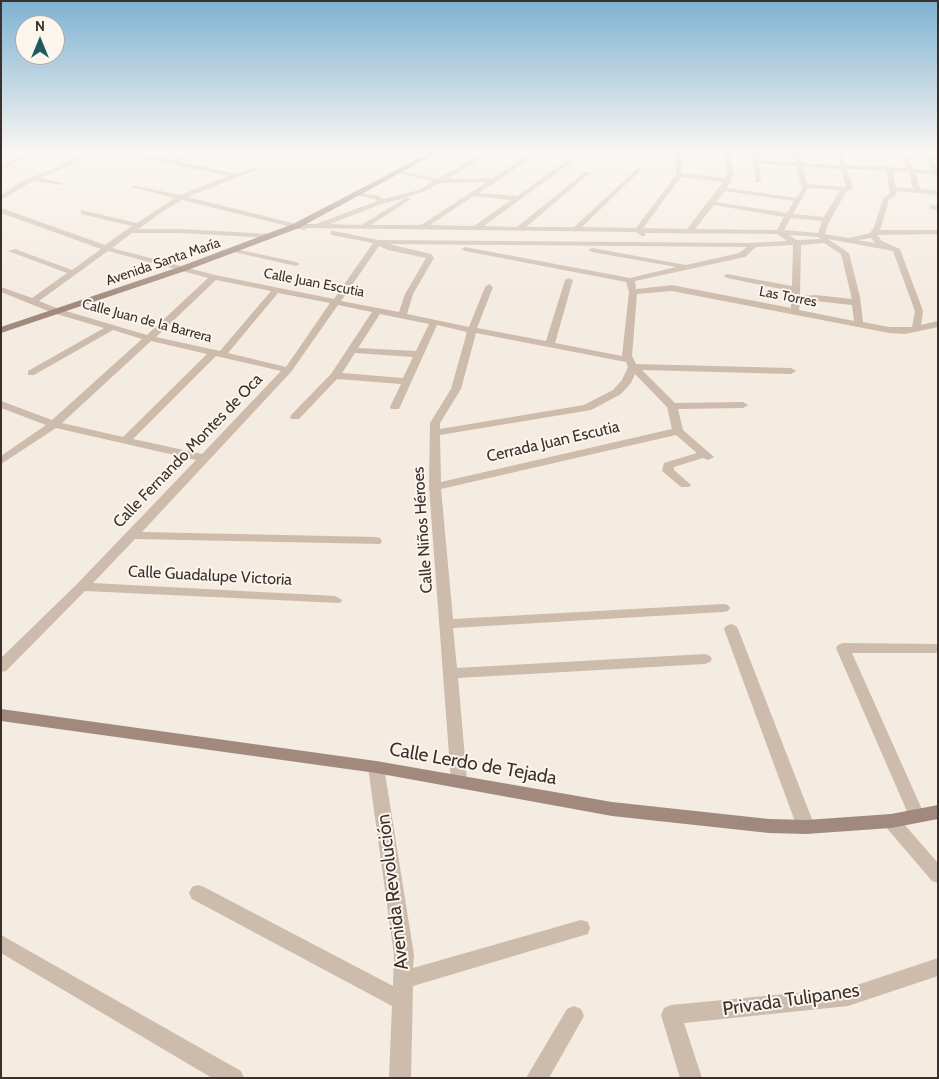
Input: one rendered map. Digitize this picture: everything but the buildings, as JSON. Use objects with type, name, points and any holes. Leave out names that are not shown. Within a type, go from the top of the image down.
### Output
[{"type":"main road","name":"Avenida Santa María","points":[[1,330],[182,269],[272,236],[342,202]]},
{"type":"main road","name":"Calle Lerdo de Tejada","points":[[1,715],[376,767],[612,809],[770,826],[806,827],[890,821],[938,812]]},
{"type":"street","points":[[33,302],[71,272],[173,202]]},
{"type":"street","points":[[203,202],[296,226],[378,242],[754,245],[797,244],[824,238],[845,253],[856,300],[859,324]]},
{"type":"street","points":[[316,227],[335,218],[381,202]]},
{"type":"street","points":[[361,228],[404,202]]},
{"type":"street","points":[[420,228],[459,202]]},
{"type":"street","points":[[475,229],[513,202]]},
{"type":"street","points":[[519,229],[552,202]]},
{"type":"street","points":[[575,230],[604,202]]},
{"type":"street","points":[[638,230],[659,202]]},
{"type":"street","points":[[779,232],[797,202]]},
{"type":"street","points":[[824,238],[826,220],[836,202]]},
{"type":"street","points":[[874,233],[878,227],[885,202]]},
{"type":"street","points":[[690,230],[712,203],[789,216],[826,220]]},
{"type":"street","name":"Calle Juan Escutia","points":[[1,210],[105,248],[214,277],[631,363],[791,371]]},
{"type":"street","points":[[84,212],[137,225]]},
{"type":"street","points":[[447,229],[485,222]]},
{"type":"street","points":[[296,226],[779,232],[845,239],[896,249]]},
{"type":"street","points":[[463,243],[498,229]]},
{"type":"street","points":[[628,244],[642,240],[645,235],[638,230]]},
{"type":"street","points":[[129,231],[179,231],[272,236]]},
{"type":"street","points":[[735,231],[754,245]]},
{"type":"street","points":[[779,232],[797,244]]},
{"type":"street","points":[[845,239],[874,233],[938,232]]},
{"type":"street","points":[[874,233],[879,242],[896,249],[918,310],[916,328]]},
{"type":"street","points":[[378,242],[391,248],[430,258],[409,294],[402,315]]},
{"type":"street","name":"Calle Fernando Montes de Oca","points":[[1,667],[82,587],[288,370],[378,242]]},
{"type":"street","points":[[433,243],[630,280],[742,255],[754,245]]},
{"type":"street","points":[[555,244],[690,267]]},
{"type":"street","points":[[795,313],[797,244]]},
{"type":"street","points":[[234,250],[296,264]]},
{"type":"street","points":[[12,251],[71,272]]},
{"type":"street","points":[[727,276],[796,289]]},
{"type":"street","points":[[1,461],[54,424],[214,277]]},
{"type":"street","points":[[550,345],[569,280]]},
{"type":"street","points":[[630,280],[633,292],[627,356],[631,363],[672,406],[678,430],[707,456],[668,465],[668,471],[685,485]]},
{"type":"street","name":"Calle Niños Héroes","points":[[459,781],[434,487],[435,423],[456,389],[472,330],[489,287]]},
{"type":"street","name":"Las Torres","points":[[633,292],[672,288],[889,330],[938,324]]},
{"type":"street","name":"Calle Juan de la Barrera","points":[[1,289],[56,312],[149,338],[288,370]]},
{"type":"street","points":[[125,441],[218,354],[277,290]]},
{"type":"street","points":[[796,299],[807,298],[840,302],[856,300]]},
{"type":"street","points":[[295,418],[335,376],[378,310]]},
{"type":"street","points":[[395,407],[434,322]]},
{"type":"street","points":[[31,373],[112,327]]},
{"type":"street","points":[[352,350],[419,354]]},
{"type":"street","points":[[435,433],[587,408],[617,392],[627,380],[631,363]]},
{"type":"street","points":[[335,376],[407,381]]},
{"type":"street","points":[[1,404],[54,424],[203,458]]},
{"type":"street","points":[[672,406],[743,405]]},
{"type":"street","name":"Cerrada Juan Escutia","points":[[434,487],[678,430]]},
{"type":"street","points":[[130,535],[376,540]]},
{"type":"street","name":"Calle Guadalupe Victoria","points":[[82,587],[335,600]]},
{"type":"street","points":[[446,624],[723,608]]},
{"type":"street","points":[[731,629],[806,827]]},
{"type":"street","points":[[917,816],[843,648],[935,648]]},
{"type":"street","points":[[450,673],[706,659]]},
{"type":"street","name":"Avenida Revolución","points":[[376,767],[404,955],[400,1078]]},
{"type":"street","points":[[890,821],[938,876]]},
{"type":"street","points":[[198,893],[402,1001]]},
{"type":"street","points":[[403,980],[581,928]]},
{"type":"street","points":[[1,943],[233,1078]]},
{"type":"street","name":"Privada Tulipanes","points":[[690,1078],[671,1015],[848,997],[938,967]]},
{"type":"street","points":[[537,1078],[574,1016]]}]
